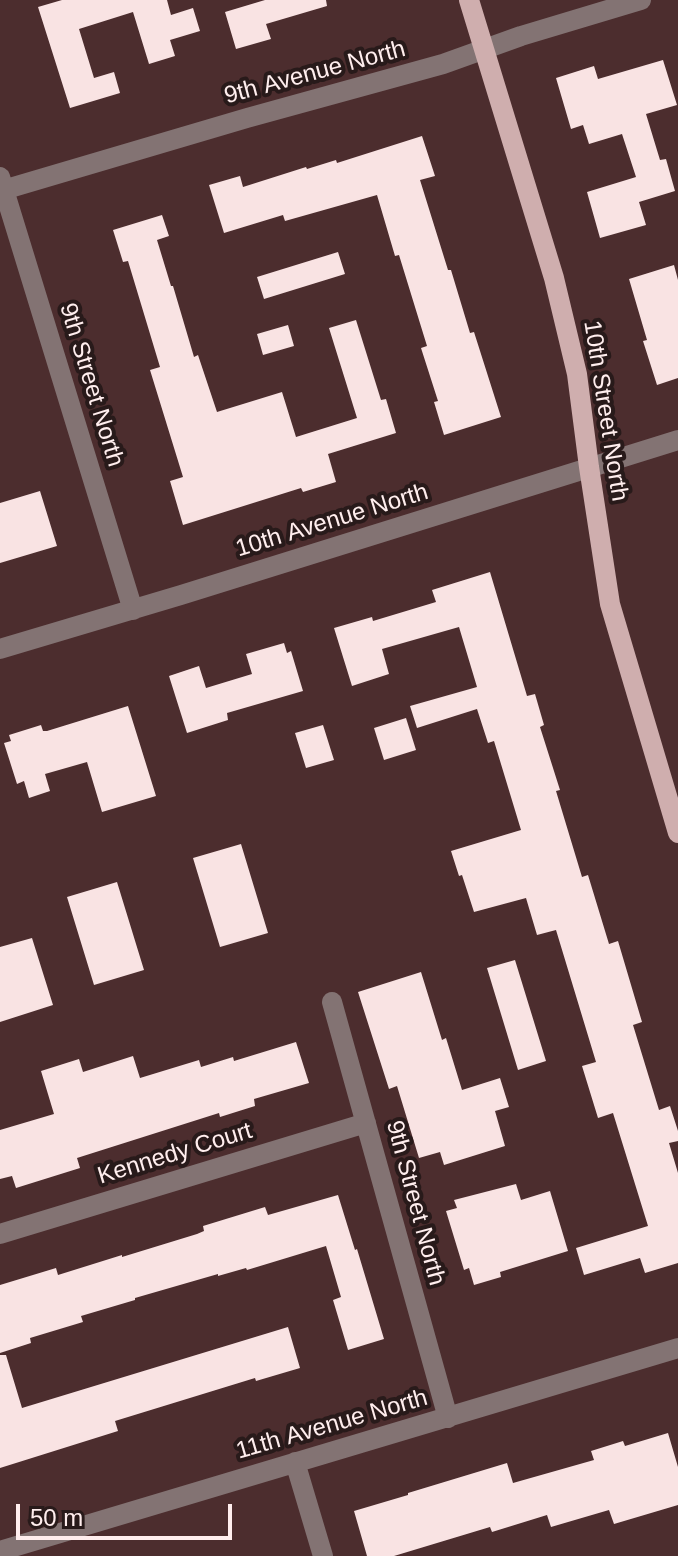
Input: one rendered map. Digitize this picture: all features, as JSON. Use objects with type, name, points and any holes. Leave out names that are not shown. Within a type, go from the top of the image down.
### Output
[{"type":"main road","name":"10th Street North","points":[[469,0],[554,278],[577,374],[610,604],[678,833]]},
{"type":"street","name":"9th Avenue North","points":[[1,186],[443,64],[521,36],[641,0]]},
{"type":"street","name":"9th Street North","points":[[1,186],[133,610]]},
{"type":"street","name":"10th Avenue North","points":[[0,649],[678,440]]},
{"type":"street","name":"9th Street North","points":[[332,1002],[448,1418]]},
{"type":"street","name":"Kennedy Court","points":[[0,1234],[366,1123]]},
{"type":"street","name":"11th Avenue North","points":[[0,1551],[678,1348]]},
{"type":"street","points":[[295,1462],[323,1556]]},
{"type":"building","points":[[62,0],[167,0],[171,15],[193,8],[200,31],[170,40],[175,56],[149,64],[133,12],[79,29],[94,78],[114,72],[120,93],[70,108],[38,7]]},
{"type":"building","points":[[265,0],[326,0],[327,6],[266,24],[271,39],[236,49],[225,12]]},
{"type":"building","points":[[663,60],[677,105],[646,114],[660,160],[666,159],[675,191],[639,202],[646,225],[600,238],[587,192],[636,177],[622,134],[589,144],[583,125],[571,129],[556,78],[594,66],[598,79]]},
{"type":"building","points":[[422,136],[435,176],[420,180],[448,270],[451,270],[470,333],[474,332],[501,417],[444,435],[434,402],[438,401],[421,348],[427,346],[377,195],[285,221],[283,215],[224,233],[209,185],[240,176],[243,187],[306,167],[336,160],[337,163]]},
{"type":"building","points":[[162,215],[169,236],[157,240],[194,357],[198,355],[217,412],[282,392],[296,437],[357,418],[329,328],[356,320],[381,400],[386,399],[396,433],[328,454],[336,482],[303,492],[301,488],[183,525],[170,481],[183,477],[150,370],[160,367],[128,261],[123,262],[113,230]]},
{"type":"building","points":[[338,252],[345,274],[264,299],[257,277]]},
{"type":"building","points":[[674,265],[678,280],[678,378],[657,385],[629,279]]},
{"type":"building","points":[[288,325],[294,346],[263,355],[257,334]]},
{"type":"building","points":[[40,491],[57,546],[0,563],[0,503]]},
{"type":"building","points":[[490,572],[527,696],[535,694],[544,725],[540,727],[560,790],[556,791],[582,877],[588,875],[609,944],[618,941],[642,1022],[633,1025],[659,1110],[670,1106],[678,1131],[678,1141],[669,1143],[678,1173],[678,1263],[645,1273],[640,1258],[584,1275],[576,1248],[648,1226],[613,1113],[598,1118],[582,1066],[596,1062],[556,930],[537,935],[526,898],[474,912],[451,851],[521,830],[494,741],[488,743],[477,709],[417,728],[410,706],[477,687],[459,627],[382,649],[389,674],[352,686],[334,628],[372,617],[373,621],[436,602],[432,590]]},
{"type":"building","points":[[284,643],[287,653],[291,651],[303,691],[227,713],[228,720],[187,733],[169,676],[199,666],[206,688],[252,674],[246,654]]},
{"type":"building","points":[[128,706],[156,796],[102,812],[87,762],[45,774],[50,791],[29,798],[24,781],[17,784],[4,743],[11,741],[9,735],[41,725],[43,731],[47,731]]},
{"type":"building","points":[[406,718],[416,750],[384,760],[374,728]]},
{"type":"building","points":[[323,725],[334,760],[306,768],[295,733]]},
{"type":"building","points":[[241,844],[268,933],[220,947],[193,858]]},
{"type":"building","points":[[117,882],[144,970],[94,985],[67,897]]},
{"type":"building","points":[[32,938],[53,1005],[0,1022],[0,947]]},
{"type":"building","points":[[515,960],[546,1061],[518,1070],[487,968]]},
{"type":"building","points":[[421,972],[442,1040],[446,1038],[462,1090],[500,1078],[509,1107],[495,1111],[505,1146],[444,1165],[440,1152],[419,1158],[397,1086],[389,1089],[358,992]]},
{"type":"building","points":[[296,1042],[309,1083],[254,1099],[255,1106],[220,1117],[219,1113],[77,1158],[80,1168],[16,1188],[12,1176],[0,1179],[0,1130],[54,1114],[41,1071],[79,1059],[83,1072],[133,1056],[140,1078],[199,1060],[201,1067],[233,1057],[234,1061]]},
{"type":"building","points":[[516,1184],[521,1200],[550,1191],[568,1251],[500,1272],[501,1277],[474,1285],[469,1268],[464,1270],[446,1211],[457,1208],[454,1200]]},
{"type":"building","points":[[338,1195],[384,1339],[348,1350],[333,1300],[341,1297],[326,1246],[247,1270],[218,1274],[135,1298],[81,1316],[83,1322],[30,1338],[31,1343],[0,1353],[0,1285],[56,1268],[58,1275],[122,1257],[197,1234],[204,1231],[203,1226],[265,1207],[268,1215]]},
{"type":"building","points":[[288,1327],[300,1368],[256,1381],[255,1378],[115,1421],[118,1431],[0,1468],[0,1355],[6,1355],[22,1408]]},
{"type":"building","points":[[668,1433],[678,1467],[678,1505],[614,1524],[609,1510],[551,1527],[547,1515],[492,1532],[490,1527],[394,1556],[367,1556],[354,1511],[507,1463],[513,1483],[594,1460],[591,1451],[623,1441],[625,1446]]}]
